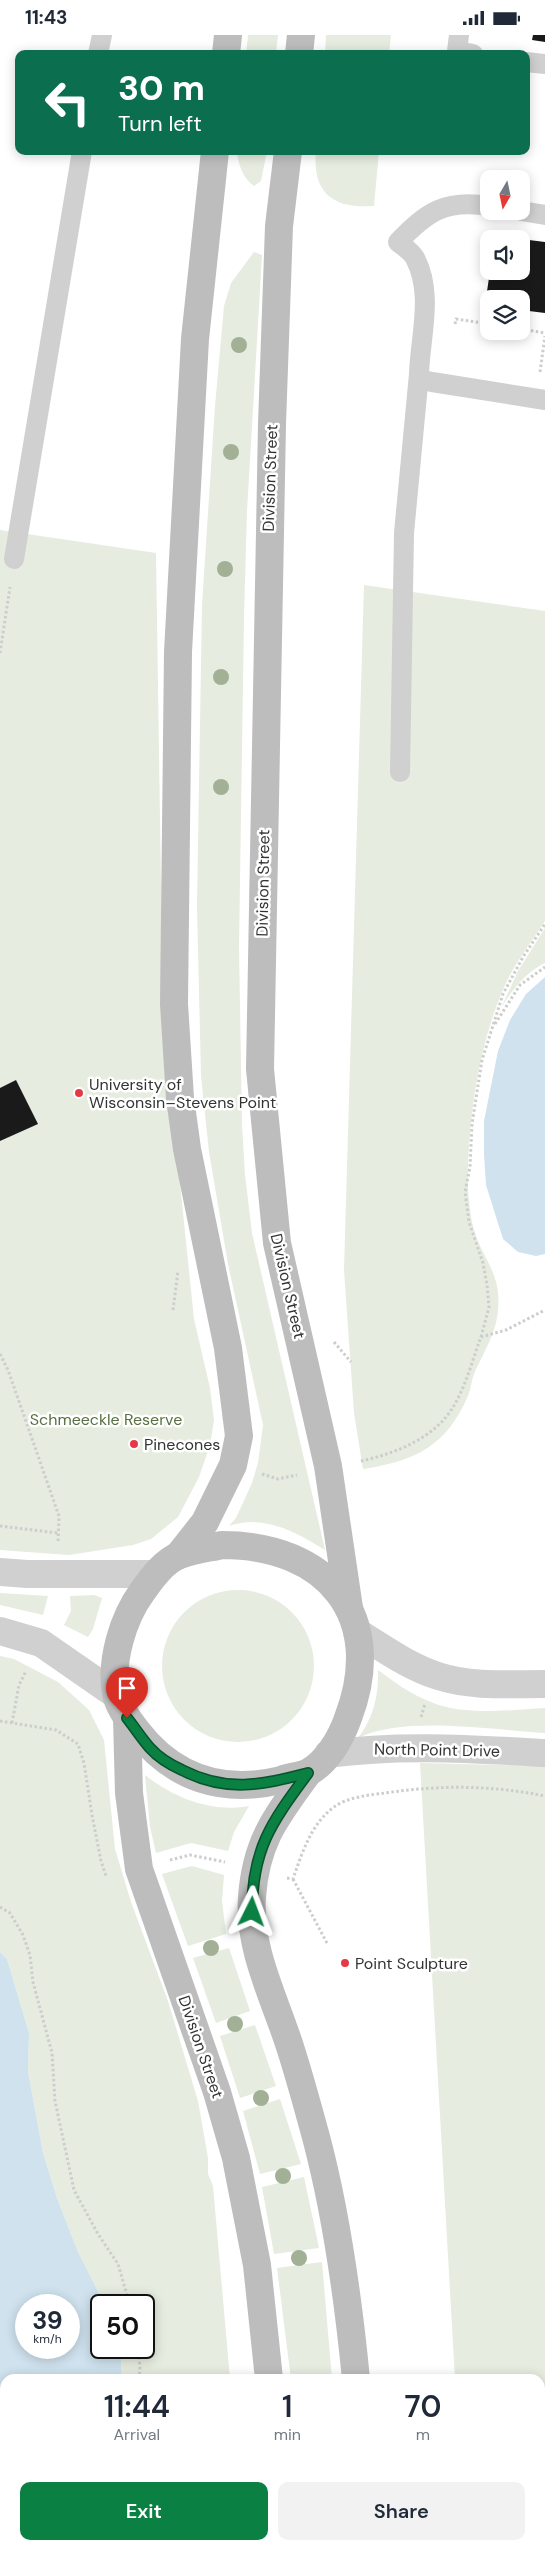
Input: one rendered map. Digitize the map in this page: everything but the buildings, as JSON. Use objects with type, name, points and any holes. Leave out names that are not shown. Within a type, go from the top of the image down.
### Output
[{"type":"main road","points":[[226,50],[228,35]]},
{"type":"main road","points":[[299,50],[301,35]]},
{"type":"main road","points":[[179,1555],[205,1522],[233,1465],[239,1436],[228,1348],[197,1207],[186,1141],[180,1098],[174,1004],[178,652],[194,339],[216,155]]},
{"type":"main road","name":"Division Street","points":[[288,155],[279,227],[271,443],[260,1069],[277,1243],[328,1466],[353,1620],[360,1677],[342,1736],[328,1754],[308,1773]]},
{"type":"main road","points":[[179,1555],[222,1545],[251,1545],[278,1552],[305,1563],[330,1581],[353,1620]]},
{"type":"main road","name":"Division Street","points":[[179,1555],[155,1573],[135,1602],[118,1644],[129,1793],[139,1869],[217,2093],[236,2158],[257,2265],[268,2374]]},
{"type":"main road","points":[[122,1707],[151,1749],[175,1767],[200,1780],[230,1786],[260,1785],[308,1773]]},
{"type":"main road","points":[[308,1773],[263,1839],[255,1869],[251,1925],[271,1992],[292,2050],[333,2207],[344,2274],[355,2374]]},
{"type":"street","points":[[0,1572],[27,1575],[155,1573]]},
{"type":"street","points":[[353,1620],[412,1666],[436,1676],[486,1683],[545,1684]]},
{"type":"street","points":[[0,1631],[41,1643],[122,1707]]},
{"type":"street","name":"North Point Drive","points":[[328,1754],[373,1748],[424,1747],[545,1753]]},
{"type":"lane","points":[[99,50],[102,35]]},
{"type":"lane","points":[[457,50],[459,35]]},
{"type":"lane","points":[[530,62],[545,64]]},
{"type":"lane","points":[[14,559],[81,155]]},
{"type":"lane","points":[[400,773],[404,533],[425,306],[423,279],[415,257],[398,242],[419,221],[435,210],[453,204],[480,206]]},
{"type":"lane","points":[[530,212],[545,215]]},
{"type":"lane","points":[[419,375],[423,380],[432,382],[541,399]]},
{"type":"path","points":[[454,332],[456,319],[480,323]]},
{"type":"path","points":[[530,331],[545,334],[541,399]]},
{"type":"path","points":[[0,653],[14,559]]},
{"type":"path","points":[[361,1461],[394,1452],[428,1434],[442,1422],[456,1403],[480,1337],[489,1307],[487,1285],[483,1263],[469,1222],[466,1192],[470,1167],[472,1124],[482,1060],[503,994],[523,957],[545,924]]},
{"type":"path","points":[[492,1028],[520,985],[545,967]]},
{"type":"path","points":[[480,1337],[506,1330],[545,1310]]},
{"type":"path","points":[[332,1339],[351,1362]]},
{"type":"path","points":[[0,1354],[59,1516],[58,1533],[0,1526]]},
{"type":"path","points":[[257,1472],[278,1479],[300,1474]]},
{"type":"path","points":[[12,1723],[18,1685],[29,1666]]},
{"type":"path","points":[[0,1721],[56,1730],[78,1745],[84,1763],[105,1876],[113,1874]]},
{"type":"path","points":[[328,1945],[293,1879],[305,1844],[313,1831],[335,1807],[352,1800],[413,1789],[448,1787],[515,1790],[545,1796]]},
{"type":"path","points":[[165,1861],[190,1855],[226,1862]]},
{"type":"path","points":[[284,1877],[293,1879]]},
{"type":"path","points":[[0,1907],[10,1913],[23,1935],[30,1955],[33,1982],[52,2053],[55,2101],[74,2190],[98,2234],[118,2263],[127,2294]]},
{"type":"path","points":[[139,2359],[139,2374]]},
{"type":"green space","points":[[248,35],[278,35],[276,50],[246,50]]},
{"type":"green space","points":[[326,35],[391,35],[389,50],[325,50]]},
{"type":"green space","points":[[238,155],[266,155],[261,181],[254,186],[242,171]]},
{"type":"green space","points":[[316,155],[379,155],[374,206],[347,205],[328,195],[322,188],[316,166]]},
{"type":"green space","points":[[254,252],[262,255],[247,511],[244,617],[239,947],[242,1125],[245,1175],[252,1233],[325,1550],[291,1531],[267,1524],[255,1522],[229,1526],[236,1518],[252,1483],[258,1463],[263,1425],[228,1264],[209,1152],[201,1076],[197,906],[202,605],[215,406],[224,306],[231,283]]},
{"type":"green space","name":"Schmeeckle Reserve","points":[[0,530],[156,553],[163,1019],[194,1319],[210,1388],[214,1420],[210,1445],[199,1477],[178,1517],[151,1539],[133,1545],[69,1555],[0,1550]]},
{"type":"green space","points":[[364,585],[545,611],[545,921],[511,974],[494,1012],[482,1055],[471,1122],[468,1173],[470,1207],[472,1223],[477,1238],[497,1284],[498,1305],[495,1326],[474,1374],[468,1396],[450,1427],[439,1439],[414,1456],[382,1466],[363,1469],[354,1413],[344,1270]]},
{"type":"green space","points":[[545,928],[545,963],[520,982],[501,1008],[518,971]]},
{"type":"green space","points":[[238,1590],[267,1596],[292,1612],[308,1637],[314,1666],[308,1695],[292,1720],[267,1736],[238,1742],[209,1736],[184,1720],[168,1695],[162,1666],[168,1637],[184,1612],[209,1596]]},
{"type":"green space","points":[[0,1593],[48,1596],[43,1615],[0,1605]]},
{"type":"green space","points":[[94,1595],[102,1598],[93,1629],[88,1637],[64,1625],[71,1611],[70,1596]]},
{"type":"green space","points":[[0,1656],[14,1659],[58,1682],[89,1710],[104,1740],[115,1849],[131,1902],[168,2001],[198,2101],[208,2158],[208,2174],[213,2186],[230,2374],[122,2374],[121,2359],[155,2359],[155,2294],[99,2294],[78,2252],[57,2198],[43,2153],[28,2071],[29,2033],[7,1959],[0,1952]]},
{"type":"green space","points":[[378,1670],[410,1692],[444,1706],[472,1711],[545,1708],[545,1733],[475,1727],[423,1726],[399,1727],[377,1731],[358,1738],[368,1723],[374,1706]]},
{"type":"green space","points":[[420,1763],[545,1766],[545,2374],[455,2374]]},
{"type":"green space","points":[[145,1775],[168,1791],[194,1802],[221,1807],[249,1806],[234,1832],[228,1851],[191,1843],[156,1853],[150,1827]]},
{"type":"green space","points":[[192,1866],[224,1875],[222,1901],[226,1934],[188,1946],[162,1874]]},
{"type":"green space","points":[[229,1948],[250,2011],[216,2023],[193,1958]]},
{"type":"green space","points":[[255,2025],[276,2086],[240,2098],[220,2036]]},
{"type":"green space","points":[[280,2099],[301,2164],[260,2174],[243,2111]]},
{"type":"green space","points":[[304,2177],[319,2248],[274,2254],[262,2187]]},
{"type":"green space","points":[[322,2262],[332,2374],[290,2374],[277,2268]]},
{"type":"water","points":[[545,977],[545,1254],[536,1256],[518,1252],[503,1239],[486,1185],[484,1121],[498,1051],[510,1020],[526,994]]},
{"type":"water","points":[[0,1952],[7,1959],[29,2033],[28,2071],[43,2153],[57,2198],[78,2252],[99,2294],[90,2294],[90,2359],[121,2359],[122,2374],[0,2374]]},
{"type":"place","name":"University of Wisconsin–Stevens Point","points":[[79,1093]]},
{"type":"place","name":"Pinecones","points":[[134,1444]]},
{"type":"place","name":"Point Sculpture","points":[[345,1963]]},
{"type":"route","points":[[127,1718],[151,1749],[175,1767],[200,1780],[230,1786],[260,1785],[308,1773],[263,1839],[255,1869],[252,1912]]}]
